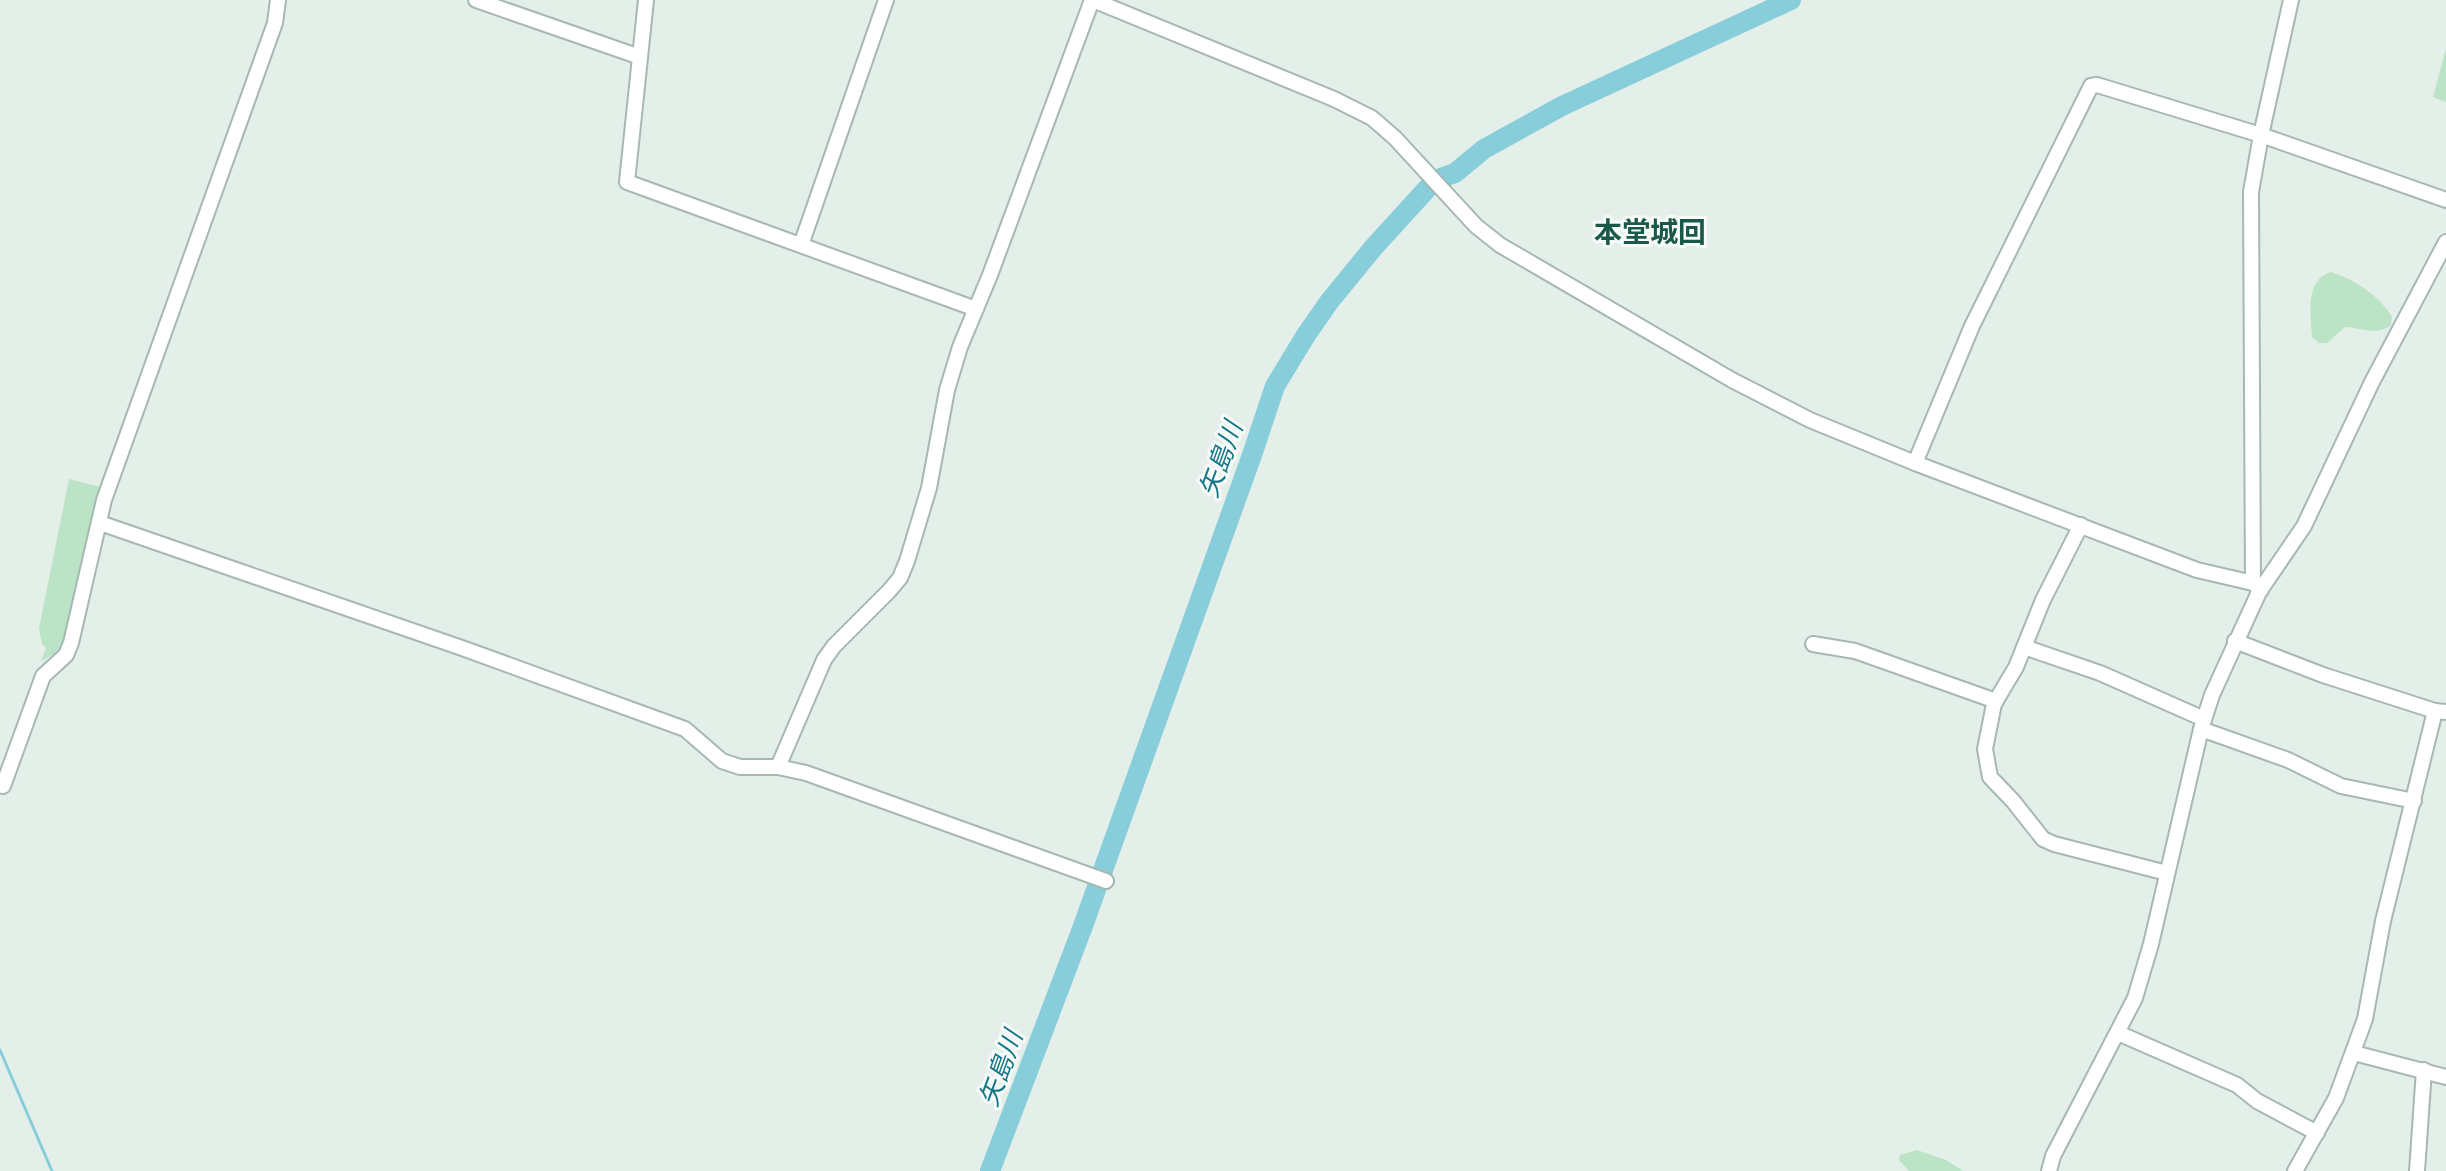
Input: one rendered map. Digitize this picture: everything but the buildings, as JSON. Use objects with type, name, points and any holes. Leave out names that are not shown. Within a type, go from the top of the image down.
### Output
[{"type":"street","points":[[0,785],[3,786],[43,676],[66,655],[71,643],[104,500],[275,23],[278,0]]},
{"type":"street","points":[[476,0],[640,57]]},
{"type":"street","points":[[646,0],[627,182],[976,309]]},
{"type":"street","points":[[801,245],[886,0]]},
{"type":"street","points":[[778,767],[824,660],[900,578],[929,488],[947,390],[960,347],[1092,0],[1334,99],[1372,118],[1476,226],[1500,245],[1732,380],[1810,420],[2197,570],[2257,586]]},
{"type":"street","points":[[2257,586],[2251,192],[2291,0]]},
{"type":"street","points":[[1915,463],[1972,326],[2091,86],[2097,85],[2261,135],[2446,200]]},
{"type":"street","points":[[2049,1171],[2053,1156],[2138,989],[2203,724],[2257,586],[2304,526],[2372,382],[2446,242]]},
{"type":"street","points":[[100,523],[685,729],[722,761],[740,767],[778,767],[806,773],[1106,881]]},
{"type":"street","points":[[2081,525],[2043,600],[2016,667],[1996,701],[1985,749],[1990,777],[2043,839],[2167,873]]},
{"type":"street","points":[[2235,641],[2323,675],[2440,712],[2383,921],[2365,1019],[2336,1098],[2295,1171]]},
{"type":"street","points":[[1813,644],[1855,651],[1996,701]]},
{"type":"street","points":[[2024,647],[2100,673],[2203,724],[2341,786],[2414,801]]},
{"type":"street","points":[[2118,1033],[2237,1085],[2257,1101],[2317,1133]]},
{"type":"street","points":[[2354,1053],[2446,1077]]},
{"type":"street","points":[[2417,1171],[2424,1070]]},
{"type":"green space","points":[[2446,49],[2446,102],[2433,97]]},
{"type":"green space","points":[[2331,272],[2349,279],[2373,295],[2392,317],[2391,325],[2375,331],[2345,327],[2327,343],[2319,343],[2312,337],[2310,309],[2313,290],[2322,276]]},
{"type":"green space","points":[[69,479],[101,487],[66,638],[55,654],[41,661],[46,648],[42,644],[39,628]]},
{"type":"green space","points":[[1917,1150],[1946,1160],[1963,1171],[1909,1171],[1899,1160],[1900,1155]]},
{"type":"waterway","name":"矢島川","points":[[990,1171],[1083,926],[1275,386],[1306,335],[1373,248],[1435,180],[1455,173],[1484,149],[1562,106],[1791,0]]},
{"type":"waterway","points":[[0,1050],[52,1171]]},
{"type":"district","name":"本堂城回","points":[[1650,231]]}]
